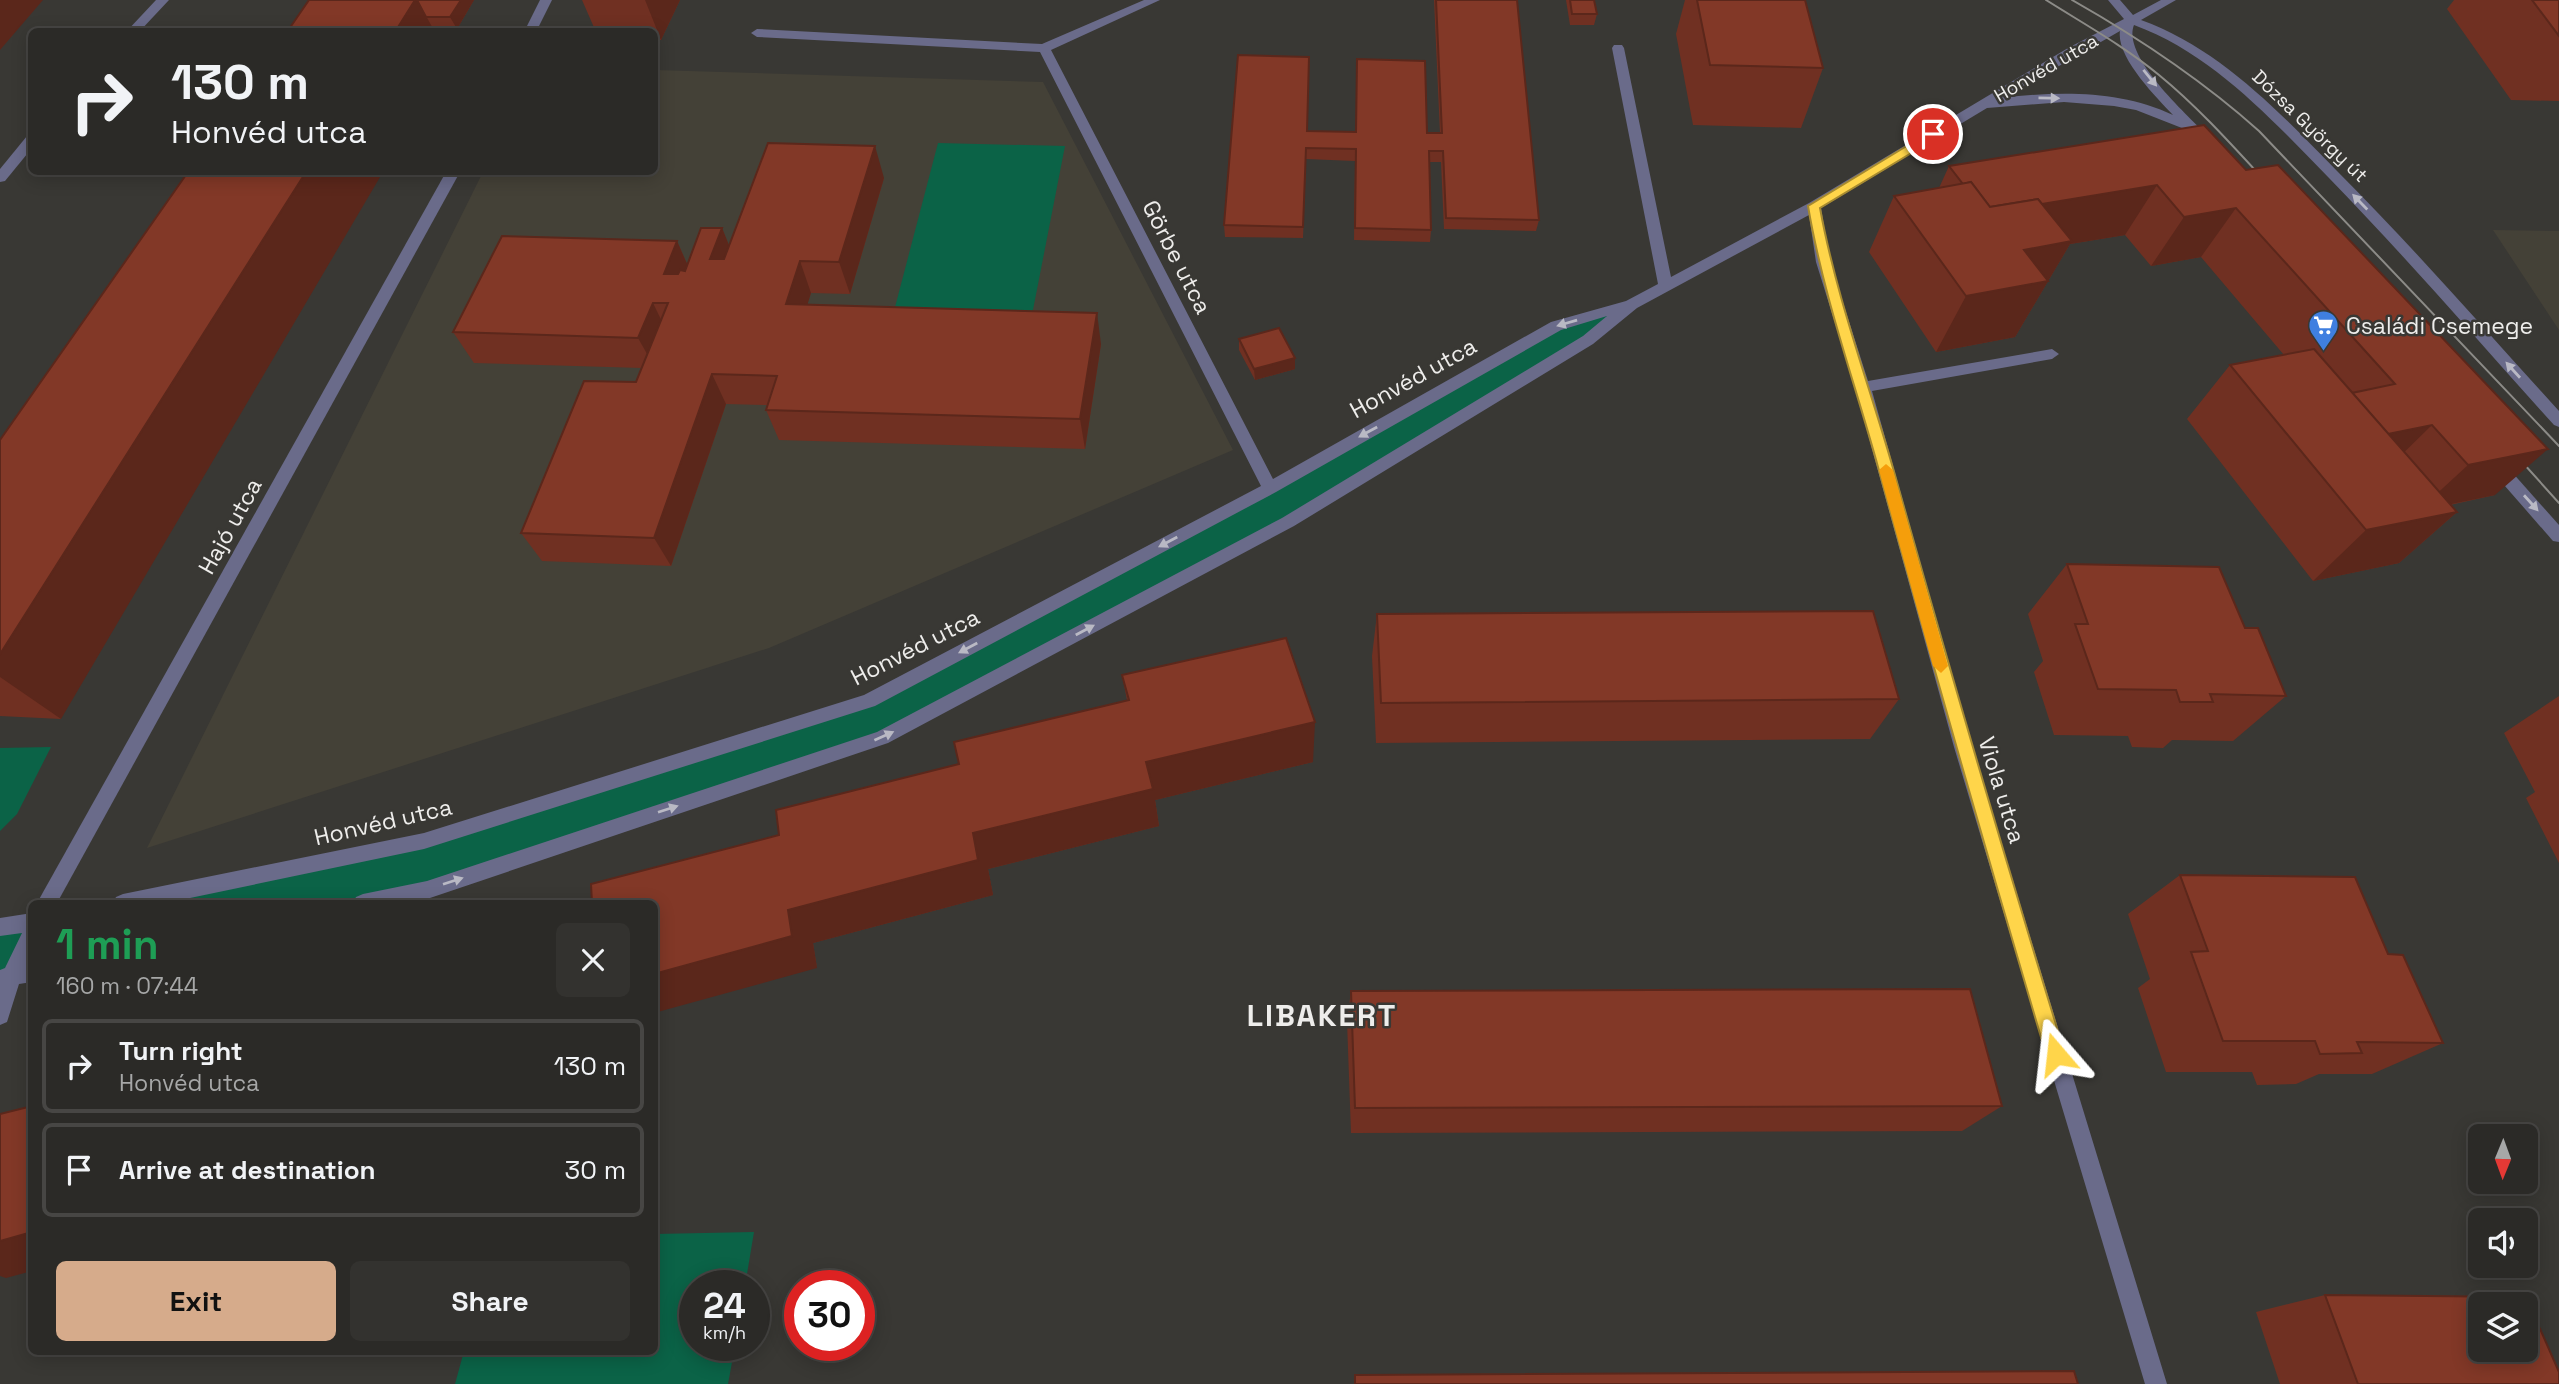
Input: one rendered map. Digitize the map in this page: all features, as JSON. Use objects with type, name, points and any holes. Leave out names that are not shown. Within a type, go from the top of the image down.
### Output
[{"type":"street","points":[[136,28],[163,0]]},
{"type":"street","points":[[532,28],[546,0]]},
{"type":"street","points":[[757,33],[1044,48],[1154,0]]},
{"type":"street","points":[[2114,0],[2131,20],[2125,31],[2125,43],[2148,77],[2217,154]]},
{"type":"street","name":"Honvéd utca","points":[[378,900],[427,890],[882,738],[1288,522],[1588,340],[1632,304],[1814,206],[2072,51],[2169,0]]},
{"type":"street","name":"Dózsa György út","points":[[2131,20],[2154,26],[2176,37],[2262,103],[2363,205],[2559,421]]},
{"type":"street","name":"Görbe utca","points":[[1044,48],[1270,488]]},
{"type":"street","points":[[1618,48],[1665,285]]},
{"type":"street","points":[[1981,105],[2030,98],[2124,103],[2170,117],[2198,133]]},
{"type":"street","points":[[0,177],[28,144]]},
{"type":"street","name":"Hajó utca","points":[[49,900],[451,175]]},
{"type":"street","name":"Viola utca","points":[[1814,206],[1824,262],[1863,387],[1963,747],[2156,1384]]},
{"type":"street","name":"Honvéd utca","points":[[138,900],[424,841],[869,701],[1270,488],[1556,326],[1632,304]]},
{"type":"street","points":[[1863,387],[2052,354]]},
{"type":"street","points":[[2484,452],[2559,536]]},
{"type":"street","points":[[0,928],[28,923]]},
{"type":"street","points":[[0,1015],[5,977],[28,940]]},
{"type":"street","points":[[5,977],[28,973]]},
{"type":"shaded area","points":[[658,70],[1043,82],[1233,450],[769,648],[147,848],[482,175],[658,175]]},
{"type":"shaded area","points":[[2493,230],[2559,231],[2559,330]]},
{"type":"green space","points":[[938,143],[1065,146],[1032,315],[894,311]]},
{"type":"green space","points":[[1632,304],[1588,340],[1288,522],[882,738],[372,900],[138,900],[424,841],[869,701],[1556,326]]},
{"type":"green space","points":[[51,747],[17,814],[0,831],[0,748]]},
{"type":"green space","points":[[28,923],[28,973],[0,979],[0,928]]},
{"type":"green space","points":[[754,1232],[748,1270],[679,1270],[679,1361],[732,1361],[728,1384],[455,1384],[463,1355],[658,1355],[658,1234]]},
{"type":"building","points":[[309,0],[415,0],[398,28],[290,28]]},
{"type":"building","points":[[417,0],[461,0],[450,17],[426,17]]},
{"type":"building","points":[[1436,0],[1517,0],[1539,220],[1446,218],[1443,151],[1429,151],[1431,230],[1355,228],[1356,149],[1306,148],[1303,227],[1224,225],[1238,55],[1309,57],[1307,131],[1356,132],[1357,59],[1425,61],[1427,133],[1442,133]]},
{"type":"building","points":[[1570,0],[1594,0],[1597,14],[1572,14]]},
{"type":"building","points":[[1697,0],[1805,0],[1823,68],[1710,65]]},
{"type":"building","points":[[2532,0],[2559,0],[2559,36]]},
{"type":"building","points":[[2204,125],[2246,170],[2278,165],[2548,449],[2468,465],[2432,425],[2388,434],[2352,393],[2395,384],[2236,208],[2184,217],[2157,185],[2042,204],[2038,199],[1990,207],[1971,182],[1963,184],[1949,166]]},
{"type":"building","points":[[768,143],[875,146],[839,262],[800,261],[786,304],[1097,313],[1080,419],[766,410],[777,376],[712,374],[654,538],[521,533],[584,381],[636,382],[668,303],[653,303],[638,338],[453,332],[502,236],[677,241],[664,274],[678,274],[680,270],[685,271],[701,228],[722,228],[710,259],[724,259]]},
{"type":"building","points":[[186,175],[304,175],[0,654],[0,440]]},
{"type":"building","points":[[1971,182],[1990,207],[2038,199],[2072,241],[2024,250],[2048,281],[1966,296],[1894,196]]},
{"type":"building","points":[[1279,328],[1295,358],[1254,369],[1239,339]]},
{"type":"building","points":[[2314,349],[2457,512],[2366,530],[2230,365]]},
{"type":"building","points":[[2067,564],[2219,567],[2245,628],[2258,628],[2286,696],[2210,694],[2213,702],[2180,702],[2176,690],[2098,689],[2075,624],[2088,624]]},
{"type":"building","points":[[1873,611],[1899,699],[1381,703],[1377,614]]},
{"type":"building","points":[[1286,638],[1315,722],[1146,762],[1153,789],[973,833],[978,860],[788,910],[792,936],[658,973],[658,900],[592,900],[591,884],[779,835],[776,810],[959,764],[954,742],[1129,700],[1122,675]]},
{"type":"building","points":[[2180,875],[2355,877],[2388,954],[2403,955],[2443,1043],[2357,1042],[2362,1053],[2320,1054],[2315,1041],[2223,1041],[2191,952],[2208,951]]},
{"type":"building","points":[[1970,989],[2002,1106],[1355,1108],[1351,991]]},
{"type":"building","points":[[28,1107],[28,1233],[0,1241],[0,1114]]},
{"type":"building","points":[[2325,1295],[2468,1296],[2468,1362],[2538,1362],[2538,1324],[2559,1372],[2559,1384],[2358,1384]]},
{"type":"building","points":[[2074,1371],[2078,1384],[1355,1384],[1355,1375]]},
{"type":"tram line","points":[[2046,0],[2146,64],[2201,113],[2266,182]]},
{"type":"tram line","points":[[2072,0],[2169,61],[2215,94],[2259,131],[2559,446]]},
{"type":"tram line","points":[[2514,453],[2559,503]]},
{"type":"slow traffic","points":[[1886,470],[1941,666]]},
{"type":"place","name":"Családi Csemege","points":[[2323,353]]},
{"type":"district","name":"LIBAKERT","points":[[1322,1015]]},
{"type":"route","points":[[1933,134],[1814,206],[1824,262],[1863,387],[1963,747],[2056,1054]]}]
